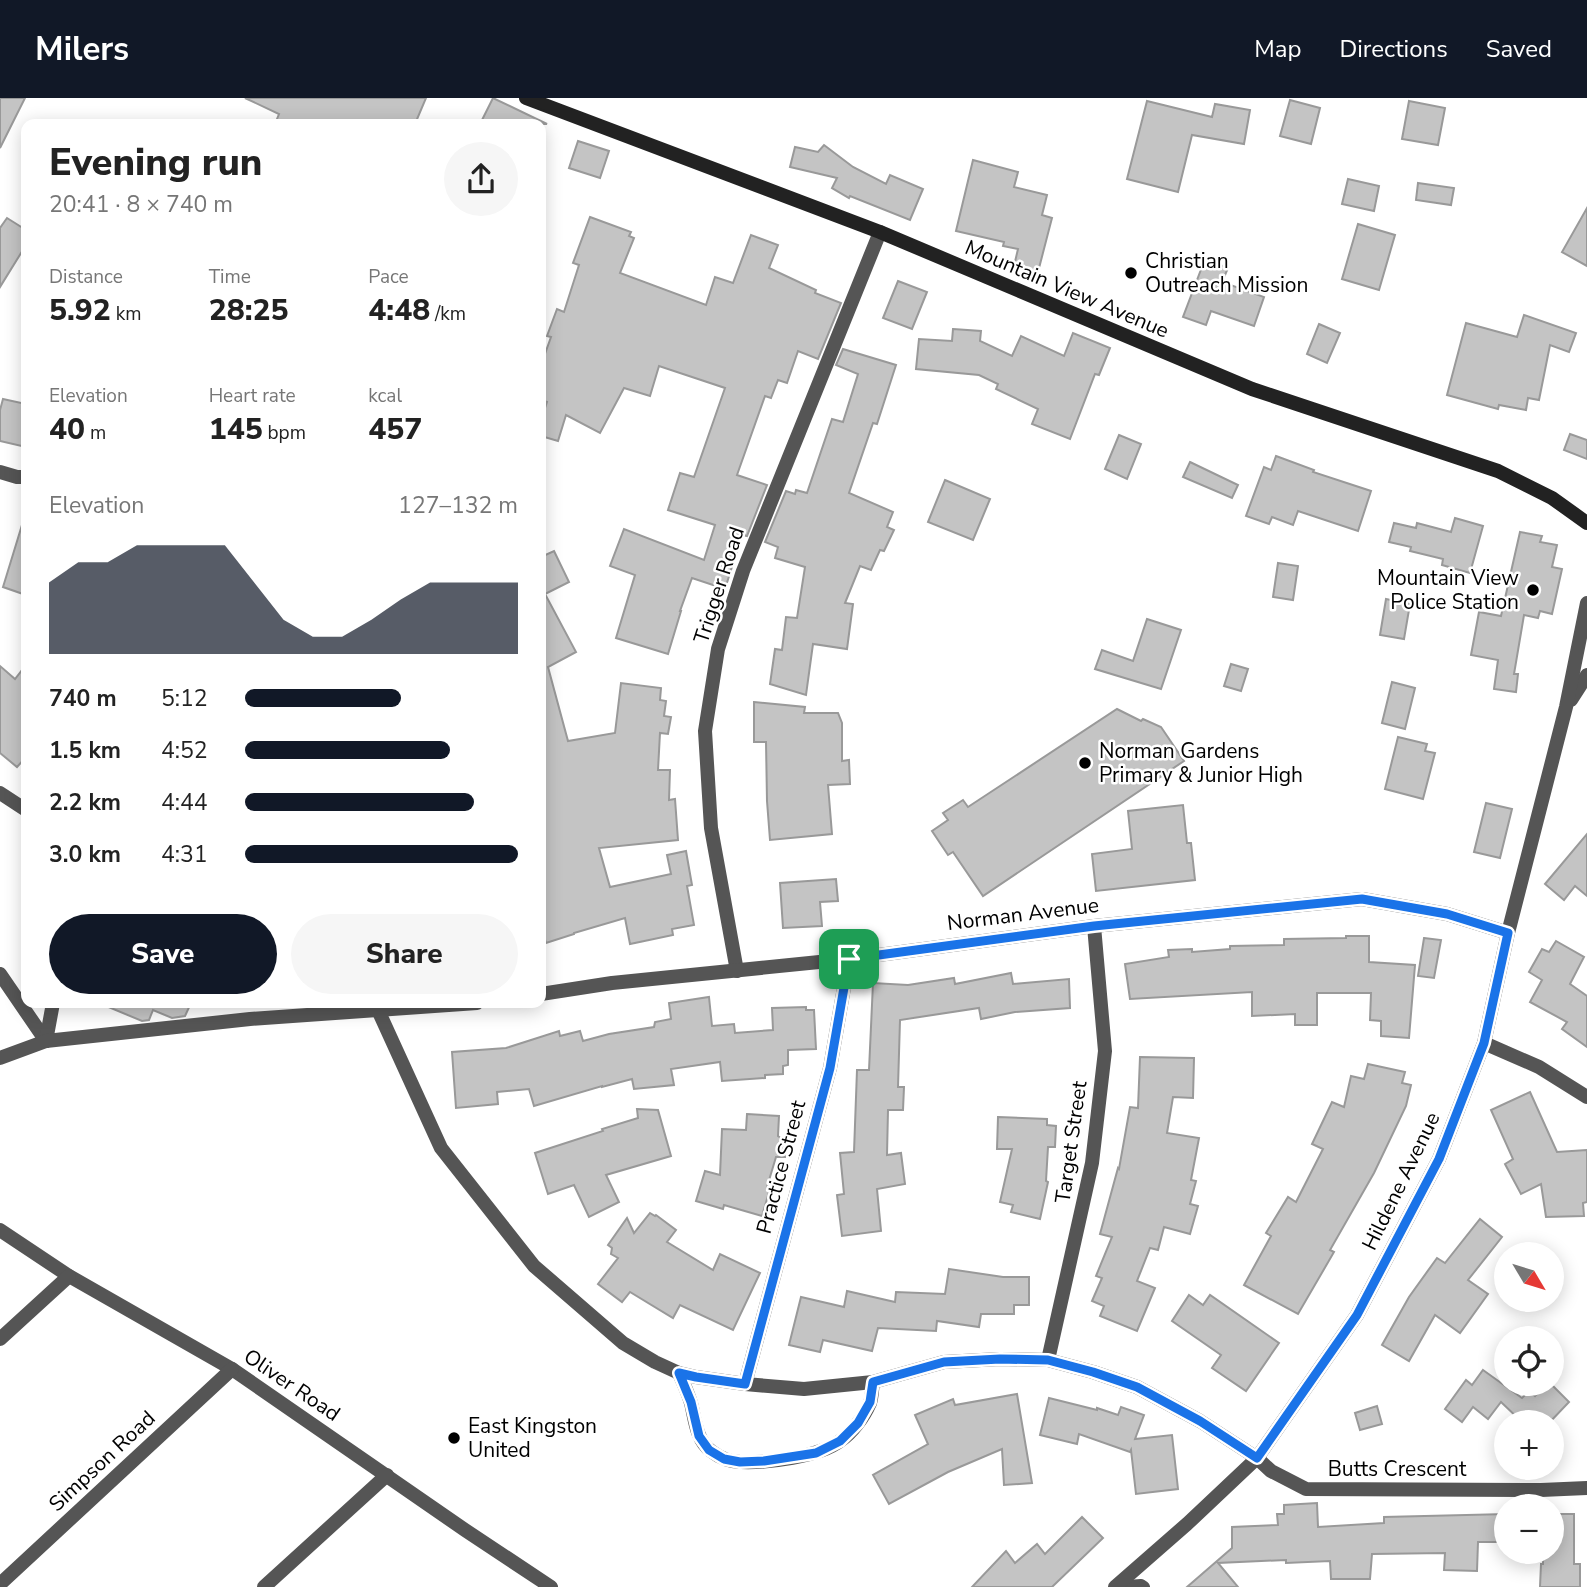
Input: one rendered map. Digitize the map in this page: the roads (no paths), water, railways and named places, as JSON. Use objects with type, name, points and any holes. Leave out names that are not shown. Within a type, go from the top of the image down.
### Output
[{"type":"main road","name":"Mountain View Avenue","points":[[526,98],[880,232],[1252,388],[1498,471],[1552,498],[1587,523]]},
{"type":"street","name":"Trigger Road","points":[[737,971],[711,828],[705,731],[718,649],[743,571],[880,232]]},
{"type":"street","points":[[0,472],[21,477]]},
{"type":"street","name":"Hildene Avenue","points":[[1115,1587],[1257,1458],[1357,1315],[1439,1159],[1484,1043],[1508,933],[1566,707],[1587,603]]},
{"type":"street","name":"Hildene Avenue","points":[[1566,707],[1587,675]]},
{"type":"street","points":[[0,793],[21,807]]},
{"type":"street","name":"Norman Avenue","points":[[546,993],[612,983],[849,959],[1094,926],[1362,899],[1447,914],[1508,933]]},
{"type":"street","name":"Target Street","points":[[1048,1360],[1093,1163],[1105,1051],[1094,926]]},
{"type":"street","name":"Practice Street","points":[[745,1384],[830,1068],[849,959]]},
{"type":"street","points":[[0,974],[21,1005]]},
{"type":"street","points":[[23,1008],[46,1041]]},
{"type":"street","points":[[46,1041],[52,1008]]},
{"type":"street","points":[[247,1008],[250,1019]]},
{"type":"street","points":[[0,1058],[46,1041],[250,1019],[406,1008]]},
{"type":"street","name":"Butts Crescent","points":[[378,1010],[441,1148],[534,1266],[623,1343],[655,1363],[679,1373],[804,1390],[873,1382],[944,1362],[1048,1360],[1137,1387],[1200,1421],[1257,1458],[1271,1471],[1306,1489],[1587,1488]]},
{"type":"street","points":[[1484,1043],[1539,1067],[1587,1097]]},
{"type":"street","name":"Oliver Road","points":[[0,1230],[69,1276],[232,1369],[551,1587]]},
{"type":"street","points":[[0,1339],[69,1276]]},
{"type":"street","name":"Simpson Road","points":[[2,1585],[232,1369]]},
{"type":"street","points":[[679,1373],[691,1402],[699,1436],[709,1450],[724,1459],[740,1462],[816,1453],[840,1441],[858,1423],[870,1402],[873,1382]]},
{"type":"street","points":[[264,1587],[387,1475]]},
{"type":"lane","points":[[1115,1587],[1144,1587]]},
{"type":"place","name":"Christian Outreach Mission","points":[[1131,273]]},
{"type":"place","name":"Mountain View Police Station","points":[[1533,590]]},
{"type":"place","name":"Norman Gardens Primary & Junior High","points":[[1085,763]]},
{"type":"place","name":"East Kingston United","points":[[454,1438]]}]
